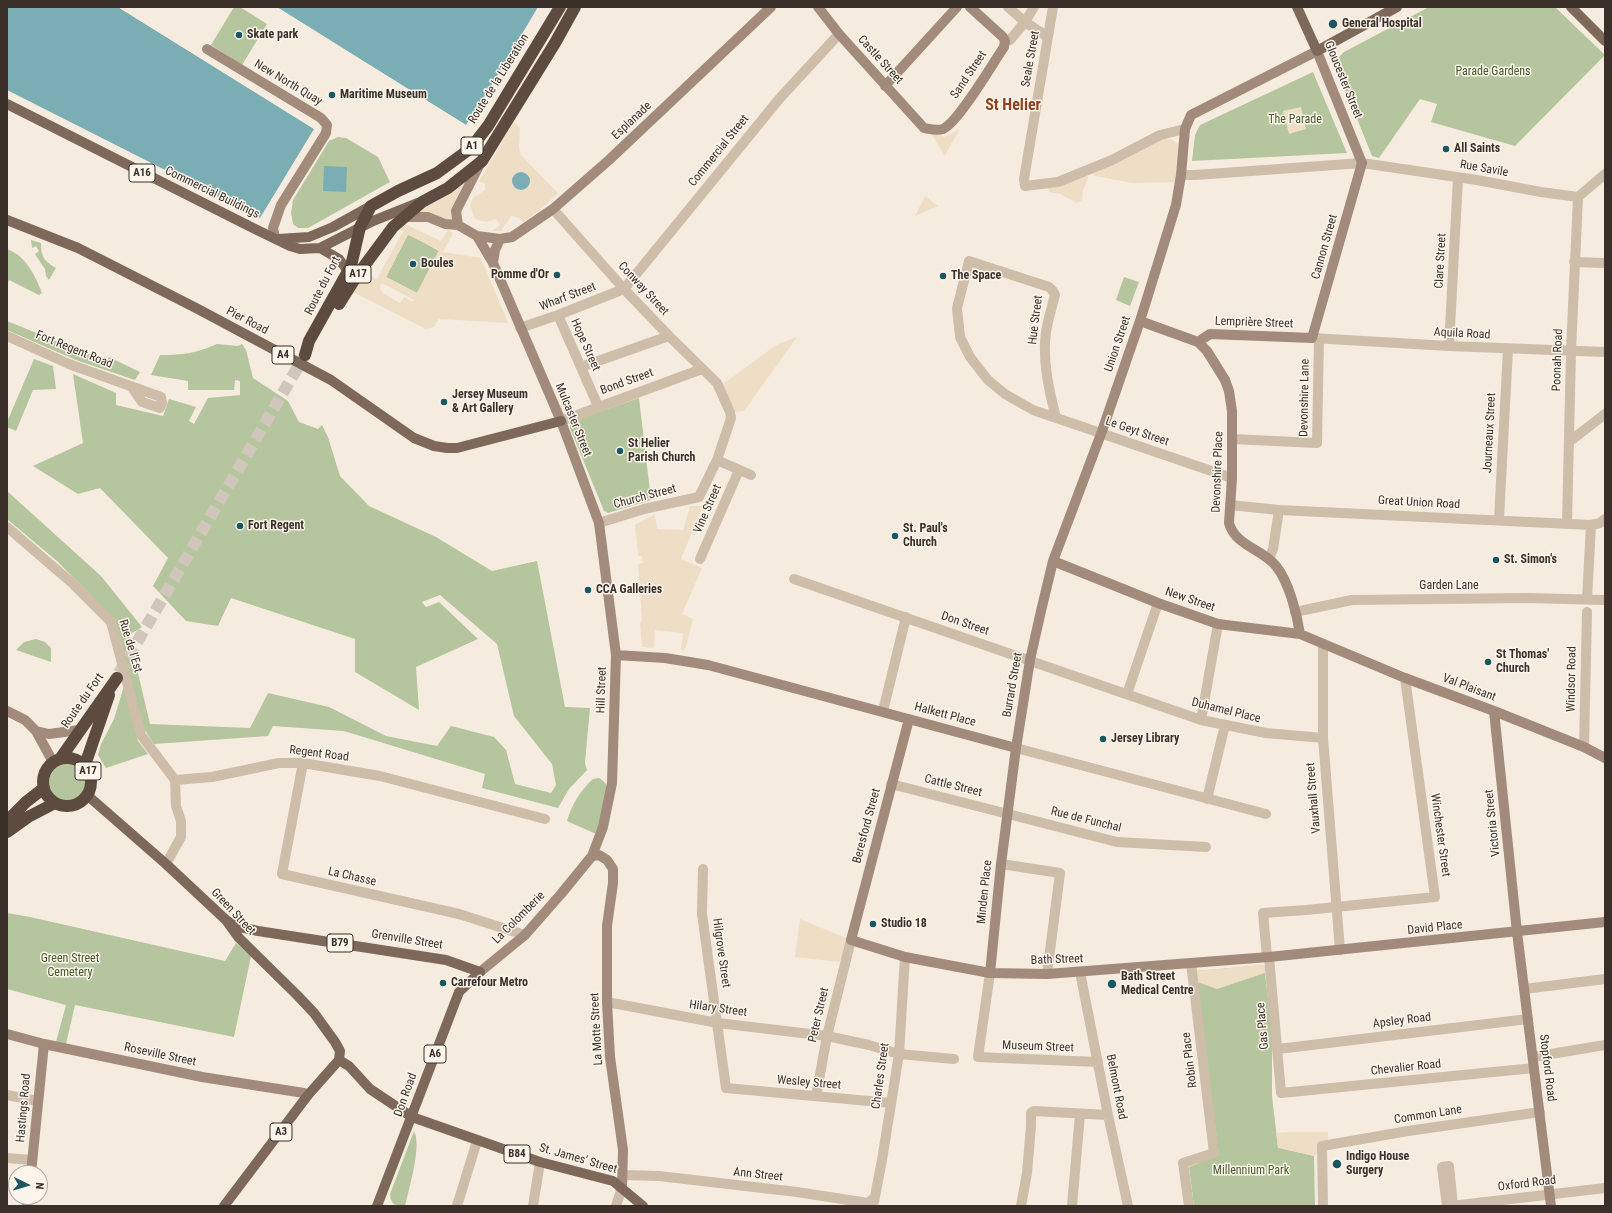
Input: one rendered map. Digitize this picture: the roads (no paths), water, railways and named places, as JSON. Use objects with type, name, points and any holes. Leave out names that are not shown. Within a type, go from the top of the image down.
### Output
[{"type":"highway","name":"Route de la Liberation","points":[[371,206],[437,172],[470,148],[488,126],[559,7]]},
{"type":"highway","name":"A1","points":[[555,43],[574,7]]},
{"type":"highway","name":"A1","points":[[422,202],[448,188],[482,161],[579,7]]},
{"type":"highway","name":"A17","points":[[404,217],[422,202]]},
{"type":"highway","name":"Route du Fort","points":[[371,206],[360,227],[351,266],[309,341],[305,355],[315,343],[356,277],[393,227],[404,217]]},
{"type":"highway","name":"Route du Fort","points":[[56,761],[116,678],[85,765]]},
{"type":"highway","name":"A17","points":[[44,788],[44,775],[47,768],[56,761],[67,758],[75,759],[85,765],[91,778],[87,795],[78,803],[71,806],[62,806],[54,802]]},
{"type":"highway","points":[[7,821],[26,802],[44,788],[48,797],[54,802],[28,817],[7,832]]},
{"type":"main road","name":"Esplanade","points":[[477,236],[500,239],[512,237],[553,209],[609,160],[764,11],[771,7]]},
{"type":"main road","name":"Castle Street","points":[[818,7],[839,34],[924,128]]},
{"type":"main road","points":[[885,86],[957,7]]},
{"type":"main road","points":[[970,7],[1003,37],[1005,41]]},
{"type":"main road","name":"Gloucester Street","points":[[1297,7],[1317,51],[1362,163]]},
{"type":"main road","points":[[1185,129],[1191,115],[1317,51],[1397,7]]},
{"type":"main road","points":[[1571,7],[1605,41]]},
{"type":"main road","name":"Sand Street","points":[[924,128],[942,129],[949,125],[973,94],[1004,47],[1005,41]]},
{"type":"main road","name":"New North Quay","points":[[207,49],[321,118],[327,125],[326,133],[281,205],[273,228],[277,239]]},
{"type":"main road","name":"Commercial Buildings","points":[[7,104],[130,167],[290,246],[300,249],[320,248],[360,227],[422,202]]},
{"type":"main road","name":"Union Street","points":[[1052,562],[1101,434],[1140,321],[1176,205],[1181,175],[1185,129]]},
{"type":"main road","points":[[458,225],[456,211],[482,161]]},
{"type":"main road","name":"Cannon Street","points":[[1315,339],[1362,163]]},
{"type":"main road","name":"Commercial Buildings","points":[[277,239],[309,237],[333,227],[371,206]]},
{"type":"main road","points":[[404,217],[428,217],[445,224],[458,225],[477,236]]},
{"type":"main road","name":"Pier Road","points":[[7,220],[78,248],[332,380],[414,438],[434,446],[457,448],[561,421]]},
{"type":"main road","name":"Mulcaster Street","points":[[477,236],[493,263],[561,421],[599,523]]},
{"type":"main road","points":[[493,263],[495,250],[500,239]]},
{"type":"main road","points":[[320,248],[339,259],[348,271]]},
{"type":"main road","points":[[1140,321],[1198,342]]},
{"type":"main road","name":"Lemprière Street","points":[[1198,342],[1210,334],[1315,339]]},
{"type":"main road","name":"Devonshire Place","points":[[1198,342],[1207,351],[1225,380],[1229,390],[1232,411],[1232,478],[1229,523],[1231,529],[1244,543],[1277,566],[1285,581],[1300,634]]},
{"type":"main road","name":"Hill Street","points":[[592,856],[603,826],[612,783],[616,655],[599,523]]},
{"type":"main road","name":"New Street","points":[[1052,562],[1158,603],[1218,624],[1300,634],[1323,644]]},
{"type":"main road","name":"Burrard Street","points":[[1008,814],[1016,748],[1030,660],[1052,562]]},
{"type":"main road","name":"Val Plaisant","points":[[1323,644],[1405,678],[1494,711],[1584,747],[1605,758]]},
{"type":"main road","name":"Halkett Place","points":[[616,655],[665,658],[708,665],[1016,748]]},
{"type":"main road","points":[[7,711],[25,720],[36,731],[56,761]]},
{"type":"main road","name":"Victoria Street","points":[[1494,711],[1517,932]]},
{"type":"main road","name":"Beresford Street","points":[[851,940],[908,718]]},
{"type":"main road","points":[[36,731],[49,734],[79,730]]},
{"type":"main road","name":"Green Street","points":[[87,795],[166,864],[226,920],[249,949],[314,1013],[335,1042],[340,1052],[340,1060]]},
{"type":"main road","name":"Minden Place","points":[[990,973],[1001,864],[1008,814]]},
{"type":"main road","name":"La Motte Street","points":[[592,856],[599,855],[607,860],[613,869],[613,882],[607,926],[607,1002],[610,1057],[623,1150],[622,1187]]},
{"type":"main road","name":"La Colomberie","points":[[459,992],[480,972],[525,935],[592,856]]},
{"type":"main road","name":"Grenville Street","points":[[226,920],[236,926],[258,931],[446,960],[480,972]]},
{"type":"main road","name":"David Place","points":[[1268,957],[1605,922]]},
{"type":"main road","points":[[249,949],[252,936],[258,931]]},
{"type":"main road","name":"Stopford Road","points":[[1517,932],[1551,1206]]},
{"type":"main road","name":"Bath Street","points":[[851,940],[905,957],[990,973],[1047,974],[1268,957]]},
{"type":"main road","name":"Don Road","points":[[377,1206],[459,992]]},
{"type":"main road","name":"Roseville Street","points":[[7,1034],[44,1044],[202,1077],[304,1093],[308,1095]]},
{"type":"main road","name":"Hastings Road","points":[[32,1165],[44,1044]]},
{"type":"main road","name":"A3","points":[[224,1206],[308,1095],[340,1060]]},
{"type":"main road","name":"St. James' Street","points":[[340,1060],[349,1066],[370,1089],[412,1118],[540,1162],[613,1181],[643,1206]]},
{"type":"street","points":[[1008,7],[1025,22],[1048,37]]},
{"type":"street","name":"Sand Street","points":[[1005,41],[1010,40],[1025,22],[1034,7]]},
{"type":"street","name":"Seale Street","points":[[1053,7],[1024,179],[1025,186],[1058,182],[1112,160],[1160,135],[1185,129]]},
{"type":"street","name":"Commercial Street","points":[[624,289],[780,98],[839,34]]},
{"type":"street","points":[[1181,175],[1362,163]]},
{"type":"street","name":"Rue Savile","points":[[1362,163],[1578,197]]},
{"type":"street","points":[[1578,197],[1605,174]]},
{"type":"street","name":"Clare Street","points":[[1449,346],[1458,178]]},
{"type":"street","name":"Poonah Road","points":[[1567,523],[1574,262],[1578,197]]},
{"type":"street","name":"Conway Street","points":[[553,209],[624,289],[717,383],[730,412],[731,418],[717,460]]},
{"type":"street","name":"Hue Street","points":[[969,261],[1049,287],[1053,291],[1055,295],[1046,332],[1045,359],[1049,391],[1056,418]]},
{"type":"street","name":"Le Geyt Street","points":[[969,261],[957,308],[960,337],[970,357],[988,380],[1005,394],[1033,410],[1232,478]]},
{"type":"street","points":[[1574,262],[1605,263]]},
{"type":"street","name":"Wharf Street","points":[[520,328],[624,289]]},
{"type":"street","name":"Hope Street","points":[[558,315],[598,406]]},
{"type":"street","name":"Fort Regent Road","points":[[7,336],[69,364],[131,386]]},
{"type":"street","points":[[581,367],[669,336]]},
{"type":"street","name":"Aquila Road","points":[[1315,339],[1508,349],[1605,352]]},
{"type":"street","name":"Devonshire Lane","points":[[1232,439],[1317,443],[1315,339]]},
{"type":"street","name":"Journeaux Street","points":[[1499,519],[1508,349]]},
{"type":"street","name":"Bond Street","points":[[561,421],[598,406],[702,369]]},
{"type":"street","points":[[1569,442],[1605,414]]},
{"type":"street","points":[[717,460],[751,475]]},
{"type":"street","name":"Church Street","points":[[599,523],[644,509],[699,496],[717,460]]},
{"type":"street","name":"Vine Street","points":[[700,559],[739,470]]},
{"type":"street","name":"Great Union Road","points":[[1230,505],[1279,510],[1499,519],[1591,525],[1600,523],[1605,519]]},
{"type":"street","points":[[1269,559],[1273,550],[1279,510]]},
{"type":"street","points":[[1587,599],[1591,525]]},
{"type":"street","name":"Rue de l'Est","points":[[7,527],[72,583],[111,622],[141,735],[175,780]]},
{"type":"street","name":"Don Street","points":[[794,579],[1127,694]]},
{"type":"street","name":"Garden Lane","points":[[1295,612],[1352,600],[1605,600]]},
{"type":"street","points":[[1127,694],[1158,603]]},
{"type":"street","name":"Windsor Road","points":[[1584,747],[1587,612]]},
{"type":"street","points":[[882,711],[906,617]]},
{"type":"street","points":[[1202,720],[1218,624]]},
{"type":"street","name":"Vauxhall Street","points":[[1323,644],[1323,738],[1340,950]]},
{"type":"street","name":"Winchester Street","points":[[1336,908],[1435,897],[1405,678]]},
{"type":"street","name":"Duhamel Place","points":[[1127,694],[1202,720],[1266,733],[1323,738]]},
{"type":"street","points":[[1207,799],[1225,725]]},
{"type":"street","name":"Halkett Place","points":[[1016,748],[1266,814]]},
{"type":"street","name":"Regent Road","points":[[175,780],[212,777],[279,763],[303,763],[380,776],[545,820]]},
{"type":"street","name":"La Chasse","points":[[303,763],[282,874],[459,914],[525,935]]},
{"type":"street","points":[[166,864],[181,837],[181,821],[176,806],[175,780]]},
{"type":"street","name":"Cattle Street","points":[[891,784],[1008,814]]},
{"type":"street","name":"Rue de Funchal","points":[[1008,814],[1117,842],[1206,847]]},
{"type":"street","points":[[1001,864],[1060,873],[1047,974]]},
{"type":"street","name":"Hilgrove Street","points":[[703,869],[702,914],[726,1088]]},
{"type":"street","name":"Gas Place","points":[[1281,1094],[1278,1049],[1263,913],[1336,908]]},
{"type":"street","name":"Peter Street","points":[[816,1096],[827,1036],[851,940]]},
{"type":"street","name":"Charles Street","points":[[874,1202],[898,1054],[905,957]]},
{"type":"street","name":"Robin Place","points":[[1189,1206],[1183,1163],[1214,1153],[1191,963]]},
{"type":"street","name":"Belmont Road","points":[[1080,972],[1108,1115],[1128,1206]]},
{"type":"street","name":"Museum Street","points":[[990,973],[978,1058],[1098,1062]]},
{"type":"street","points":[[1524,989],[1605,979]]},
{"type":"street","name":"Hilary Street","points":[[607,1002],[718,1023],[827,1036],[869,1045],[898,1054],[954,1059]]},
{"type":"street","name":"Apsley Road","points":[[1278,1049],[1528,1019]]},
{"type":"street","points":[[1533,1057],[1604,1049]]},
{"type":"street","name":"Chevalier Road","points":[[1281,1094],[1534,1068]]},
{"type":"street","name":"Wesley Street","points":[[726,1088],[891,1103]]},
{"type":"street","points":[[7,1095],[37,1101]]},
{"type":"street","points":[[1021,1206],[1027,1173],[1031,1113],[1034,1111],[1108,1115]]},
{"type":"street","name":"Common Lane","points":[[1323,1206],[1322,1146],[1408,1131],[1540,1112]]},
{"type":"street","points":[[1072,1206],[1080,1114]]},
{"type":"street","points":[[457,1206],[477,1141]]},
{"type":"street","points":[[7,1158],[32,1160]]},
{"type":"street","points":[[533,1206],[540,1162]]},
{"type":"street","points":[[1447,1206],[1442,1167],[1449,1166],[1452,1206]]},
{"type":"street","name":"Ann Street","points":[[623,1175],[659,1176],[797,1192],[868,1203],[874,1202]]},
{"type":"street","points":[[616,1206],[622,1187]]},
{"type":"street","name":"Oxford Road","points":[[1452,1206],[1605,1188]]},
{"type":"street","points":[[874,1202],[883,1206]]},
{"type":"water","points":[[7,7],[118,7],[314,129],[260,218],[7,90]]},
{"type":"water","points":[[277,7],[538,7],[466,125]]},
{"type":"water","points":[[324,166],[347,167],[346,192],[323,191]]},
{"type":"water","points":[[521,172],[527,175],[530,181],[527,187],[521,190],[515,187],[512,181],[515,175]]},
{"type":"tunnel","points":[[119,673],[305,355]]},
{"type":"place","name":"General Hospital","points":[[1333,24]]},
{"type":"place","name":"Skate park","points":[[239,35]]},
{"type":"place","name":"Maritime Museum","points":[[332,95]]},
{"type":"place","name":"All Saints","points":[[1446,149]]},
{"type":"place","name":"Boules","points":[[413,264]]},
{"type":"place","name":"Pomme d'Or","points":[[557,275]]},
{"type":"place","name":"The Space","points":[[943,276]]},
{"type":"place","name":"Jersey Museum & Art Gallery","points":[[444,402]]},
{"type":"place","name":"St Helier Parish Church","points":[[620,451]]},
{"type":"place","name":"Fort Regent","points":[[240,526]]},
{"type":"place","name":"St. Paul's Church","points":[[895,536]]},
{"type":"place","name":"St. Simon's","points":[[1496,560]]},
{"type":"place","name":"CCA Galleries","points":[[588,590]]},
{"type":"place","name":"St Thomas' Church","points":[[1488,662]]},
{"type":"place","name":"Jersey Library","points":[[1103,739]]},
{"type":"place","name":"Studio 18","points":[[873,924]]},
{"type":"place","name":"Carrefour Metro","points":[[443,983]]},
{"type":"place","name":"Bath Street Medical Centre","points":[[1112,984]]},
{"type":"place","name":"Indigo House Surgery","points":[[1337,1164]]},
{"type":"district","name":"St Helier","points":[[1013,106]]},
{"type":"park label","name":"Parade Gardens","points":[[1493,72]]},
{"type":"park label","name":"The Parade","points":[[1295,120]]},
{"type":"park label","name":"Green Street Cemetery","points":[[70,966]]},
{"type":"park label","name":"Millennium Park","points":[[1251,1171]]}]
